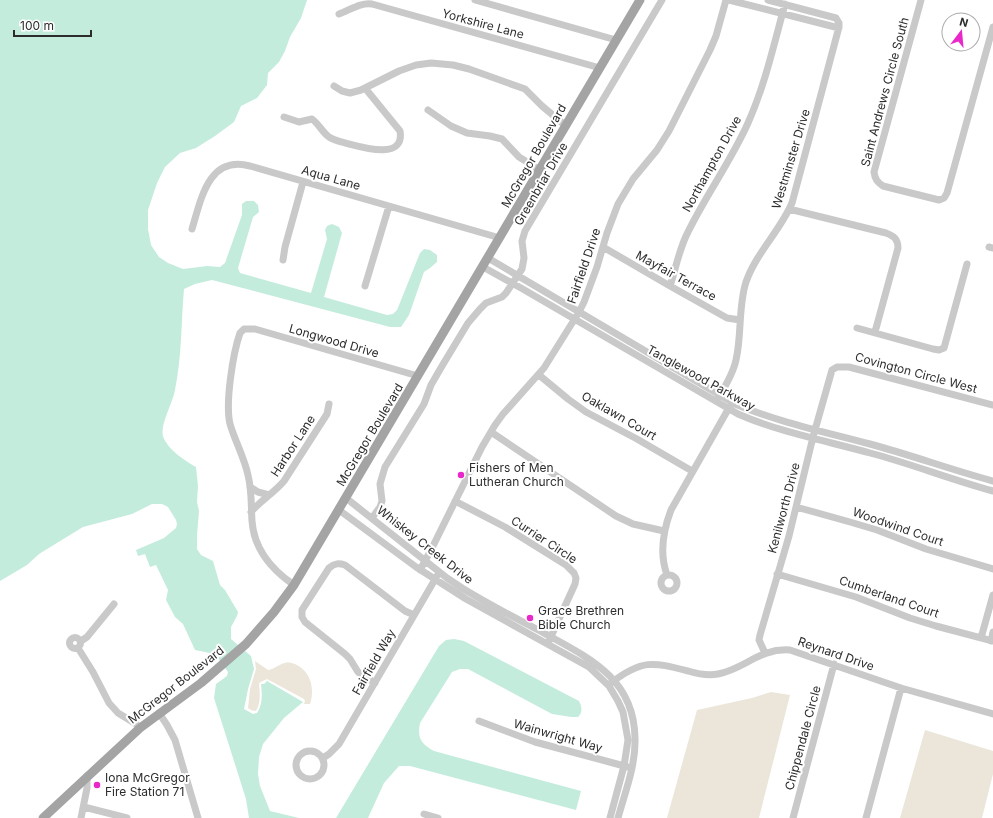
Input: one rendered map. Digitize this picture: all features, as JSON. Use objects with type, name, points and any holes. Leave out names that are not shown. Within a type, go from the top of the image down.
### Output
[{"type":"main road","name":"McGregor Boulevard","points":[[43,818],[140,728],[218,670],[246,644],[274,612],[294,584],[339,510],[640,0]]},
{"type":"street","points":[[475,0],[616,40]]},
{"type":"street","name":"Greenbriar Drive","points":[[372,518],[380,507],[382,501],[380,484],[385,467],[424,404],[431,385],[468,323],[486,303],[502,297],[513,283],[524,263],[522,241],[526,231],[662,0]]},
{"type":"street","name":"Fairfield Drive","points":[[420,570],[426,561],[482,447],[491,432],[503,414],[539,375],[579,312],[592,282],[607,233],[618,204],[633,179],[663,140],[710,50],[716,36],[726,0]]},
{"type":"street","points":[[729,0],[839,28],[839,23],[836,18],[768,0]]},
{"type":"street","name":"Saint Andrews Circle South","points":[[921,0],[875,167],[875,178],[878,183],[883,186],[938,200],[944,198],[948,193],[993,26]]},
{"type":"street","name":"Yorkshire Lane","points":[[339,14],[366,3],[372,4],[600,68]]},
{"type":"street","name":"Northampton Drive","points":[[670,286],[688,232],[734,152],[749,121],[766,75],[785,4]]},
{"type":"street","name":"Westminster Drive","points":[[717,399],[736,362],[745,286],[751,269],[780,226],[794,197],[839,28]]},
{"type":"street","points":[[334,86],[342,91],[350,93],[365,88],[399,71],[416,65],[431,63],[453,65],[469,69],[525,89],[542,106],[566,126]]},
{"type":"street","points":[[284,117],[295,122],[312,119],[329,137],[366,149],[375,150],[395,148],[401,137],[400,131],[365,88]]},
{"type":"street","points":[[428,110],[451,126],[462,131],[502,139],[524,161],[540,170]]},
{"type":"street","name":"Aqua Lane","points":[[192,229],[206,187],[212,177],[226,167],[244,164],[500,238]]},
{"type":"street","points":[[283,260],[284,248],[303,182]]},
{"type":"street","points":[[365,286],[389,206]]},
{"type":"street","points":[[789,209],[886,233],[895,238],[898,243],[898,248],[875,332]]},
{"type":"street","name":"Mayfair Terrace","points":[[603,247],[728,318],[740,320]]},
{"type":"street","name":"Tanglewood Parkway","points":[[488,258],[579,312],[717,399]]},
{"type":"street","points":[[857,328],[920,346],[939,350],[944,348],[967,264]]},
{"type":"street","name":"Tanglewood Parkway","points":[[483,267],[513,283],[574,320],[730,406],[748,419],[883,457],[993,491]]},
{"type":"street","name":"Longwood Drive","points":[[250,487],[246,466],[231,427],[228,409],[237,344],[240,333],[244,329],[255,329],[418,376]]},
{"type":"street","name":"Covington Circle West","points":[[833,369],[837,366],[849,367],[993,405]]},
{"type":"street","name":"Kenilworth Drive","points":[[764,653],[759,640],[760,634],[796,507],[813,437],[833,369]]},
{"type":"street","name":"Oaklawn Court","points":[[539,375],[586,412],[692,471]]},
{"type":"street","name":"Harbor Lane","points":[[251,512],[258,503],[284,481],[324,417],[329,404]]},
{"type":"street","points":[[667,575],[662,557],[664,531],[670,510],[730,406]]},
{"type":"street","name":"Tanglewood Parkway","points":[[730,406],[816,429],[993,481]]},
{"type":"street","points":[[491,432],[616,516],[633,524],[664,531]]},
{"type":"street","points":[[883,457],[885,449]]},
{"type":"street","points":[[951,479],[953,470]]},
{"type":"street","points":[[250,487],[258,492],[269,495]]},
{"type":"street","points":[[250,487],[251,512],[255,537],[262,553],[275,570],[294,584]]},
{"type":"street","name":"Whiskey Creek Drive","points":[[346,498],[439,572],[477,598],[549,640],[611,683],[626,723],[628,740],[628,767],[618,818]]},
{"type":"street","name":"Currier Circle","points":[[455,501],[521,536],[566,565],[574,573],[576,578],[575,584],[549,640]]},
{"type":"street","name":"Woodwind Court","points":[[796,507],[857,524],[926,549],[993,569]]},
{"type":"street","name":"Whiskey Creek Drive","points":[[339,510],[435,580],[490,613],[549,640]]},
{"type":"street","points":[[375,683],[358,672],[346,654],[305,622],[302,617],[302,610],[330,568],[334,564],[340,563],[346,565],[405,611],[414,615]]},
{"type":"street","name":"Fairfield Way","points":[[323,758],[339,744],[439,572]]},
{"type":"street","name":"Cumberland Court","points":[[777,574],[856,597],[910,618],[992,641]]},
{"type":"street","points":[[981,638],[993,595]]},
{"type":"street","points":[[114,604],[79,645],[109,703],[118,713],[140,728]]},
{"type":"street","points":[[992,641],[993,632]]},
{"type":"street","name":"Reynard Drive","points":[[611,683],[632,668],[638,666],[651,664],[666,665],[699,674],[716,675],[731,670],[764,653],[776,650],[790,650],[901,688],[993,714]]},
{"type":"street","name":"Chippendale Circle","points":[[793,818],[834,664]]},
{"type":"street","points":[[866,818],[901,688]]},
{"type":"street","points":[[159,714],[168,725],[175,740],[198,818]]},
{"type":"street","name":"Wainwright Way","points":[[479,722],[535,742],[628,767]]},
{"type":"street","points":[[311,751],[318,753],[323,758],[325,766],[323,772],[319,777],[313,780],[301,776],[297,771],[296,766],[298,760],[301,755],[306,752],[311,751]]},
{"type":"street","name":"Whiskey Creek Drive","points":[[610,818],[628,767]]},
{"type":"street","points":[[81,818],[87,788],[87,776]]},
{"type":"street","points":[[84,807],[127,818]]},
{"type":"street","points":[[424,814],[438,818]]},
{"type":"shaded area","points":[[0,0],[307,0],[301,18],[290,37],[285,51],[279,62],[268,73],[267,85],[257,98],[241,106],[234,122],[196,148],[180,153],[165,167],[157,183],[148,210],[148,229],[151,245],[159,257],[168,263],[183,269],[207,266],[220,267],[225,263],[242,215],[242,204],[246,201],[254,201],[258,205],[259,212],[253,217],[238,268],[240,273],[311,293],[327,239],[325,230],[327,226],[332,224],[339,227],[342,233],[324,297],[387,315],[393,314],[397,310],[420,253],[424,249],[430,250],[437,255],[437,262],[424,272],[409,315],[401,327],[390,327],[212,280],[195,284],[184,289],[177,377],[174,395],[163,426],[163,436],[172,450],[181,458],[196,467],[198,486],[197,502],[199,511],[197,549],[201,555],[213,561],[220,585],[225,590],[238,612],[231,627],[231,639],[251,656],[254,669],[244,709],[253,714],[257,713],[261,703],[261,684],[264,684],[267,681],[303,702],[284,718],[263,744],[259,757],[258,774],[260,786],[270,811],[299,818],[249,818],[246,799],[214,698],[216,684],[227,676],[228,672],[215,654],[195,650],[183,624],[175,617],[166,600],[168,590],[156,565],[150,567],[145,554],[138,556],[136,550],[164,538],[176,528],[176,520],[168,507],[162,504],[152,504],[132,514],[83,527],[39,554],[27,565],[0,581]]},
{"type":"shaded area","points":[[454,639],[464,641],[579,701],[581,707],[580,715],[578,717],[571,717],[552,714],[468,669],[460,669],[452,672],[420,723],[419,733],[423,743],[434,751],[581,791],[576,810],[410,766],[399,766],[384,783],[368,818],[336,818],[439,646],[446,640]]},
{"type":"shaded area","points":[[255,661],[268,670],[287,663],[295,664],[300,667],[308,676],[312,687],[310,704],[304,704],[304,699],[267,679],[259,683],[260,694],[258,708],[256,711],[249,709],[250,689],[256,669]]},
{"type":"shaded area","points":[[771,692],[790,695],[759,818],[667,818],[697,710],[752,698]]},
{"type":"shaded area","points":[[925,730],[993,751],[993,774],[982,818],[900,818]]},
{"type":"place","name":"Fishers of Men Lutheran Church","points":[[461,475]]},
{"type":"place","name":"Grace Brethren Bible Church","points":[[530,618]]},
{"type":"place","name":"Iona McGregor Fire Station 71","points":[[97,785]]}]
